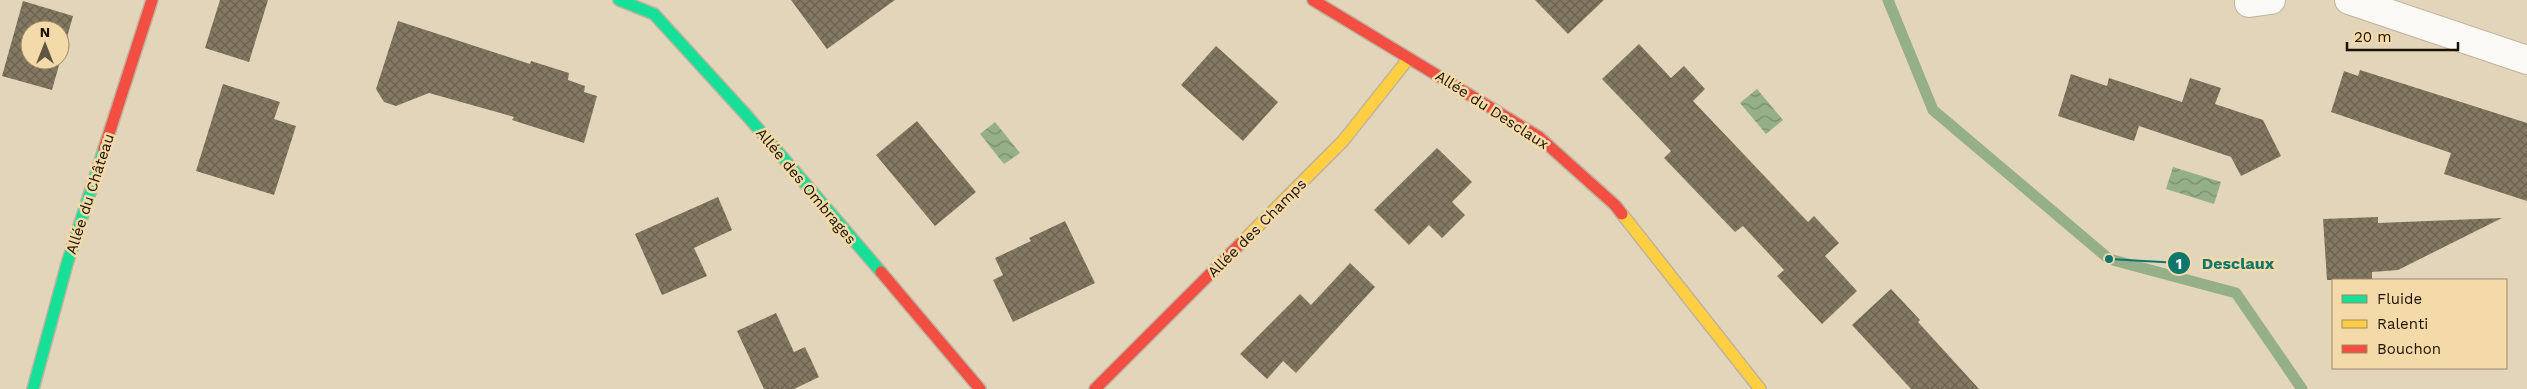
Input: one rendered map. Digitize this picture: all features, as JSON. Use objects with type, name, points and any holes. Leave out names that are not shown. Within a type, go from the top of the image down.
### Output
[{"type":"street","name":"Allée du Château","points":[[33,389],[67,264],[152,0]]},
{"type":"street","name":"Allée des Ombrages","points":[[619,0],[654,14],[749,118],[980,389]]},
{"type":"street","name":"Allée du Desclaux","points":[[1314,0],[1539,136],[1615,205],[1760,389]]},
{"type":"street","points":[[2348,0],[2527,60]]},
{"type":"street","name":"Allée des Champs","points":[[1095,389],[1343,142],[1409,58]]},
{"type":"water","points":[[1757,89],[1783,120],[1766,134],[1740,103]]},
{"type":"water","points":[[995,122],[1020,153],[1004,164],[980,134]]},
{"type":"water","points":[[2173,167],[2221,182],[2214,204],[2166,189]]},
{"type":"building","points":[[220,0],[268,0],[249,62],[205,48]]},
{"type":"building","points":[[791,0],[895,0],[827,49]]},
{"type":"building","points":[[1535,0],[1604,0],[1568,34]]},
{"type":"building","points":[[23,1],[73,16],[70,27],[70,20],[20,20],[20,70],[58,70],[52,90],[2,76]]},
{"type":"building","points":[[398,21],[530,64],[531,61],[569,73],[568,80],[585,86],[584,92],[597,96],[584,143],[512,120],[514,117],[429,93],[396,106],[384,102],[376,89]]},
{"type":"building","points":[[1639,44],[1671,78],[1684,66],[1705,89],[1693,101],[1808,222],[1814,216],[1839,243],[1825,256],[1857,291],[1822,324],[1777,276],[1784,270],[1743,226],[1735,232],[1664,158],[1671,151],[1602,79]]},
{"type":"building","points":[[1216,46],[1278,102],[1243,141],[1181,85]]},
{"type":"building","points":[[2360,70],[2527,123],[2527,201],[2444,174],[2451,153],[2331,112],[2344,71],[2358,76]]},
{"type":"building","points":[[2071,74],[2107,86],[2109,78],[2182,102],[2190,78],[2221,88],[2215,104],[2263,120],[2281,156],[2241,176],[2231,157],[2139,126],[2134,141],[2058,116]]},
{"type":"building","points":[[223,84],[280,102],[274,119],[296,126],[274,195],[196,171]]},
{"type":"building","points":[[917,121],[976,192],[935,226],[876,155]]},
{"type":"building","points":[[1437,148],[1472,182],[1452,202],[1465,215],[1442,238],[1429,225],[1409,245],[1374,210]]},
{"type":"building","points":[[718,197],[732,230],[694,248],[707,276],[662,295],[635,234]]},
{"type":"building","points":[[2378,217],[2378,223],[2502,218],[2398,270],[2372,272],[2372,279],[2332,280],[2327,280],[2323,219]]},
{"type":"building","points":[[1065,221],[1095,283],[1013,322],[993,280],[1003,275],[995,258],[1031,241],[1029,238]]},
{"type":"building","points":[[1350,263],[1375,287],[1296,373],[1283,361],[1267,379],[1240,354],[1300,294],[1311,305]]},
{"type":"building","points":[[1891,289],[1920,320],[1918,322],[1979,389],[1911,389],[1852,325]]},
{"type":"building","points":[[776,313],[794,352],[805,347],[819,377],[794,389],[764,389],[737,331]]},
{"type":"waterway","points":[[1888,0],[1933,110],[2109,259],[2236,293],[2302,389]]},
{"type":"traffic: fast","points":[[619,0],[654,14],[749,118],[881,272]]},
{"type":"traffic: fast","points":[[33,389],[67,264],[104,149]]},
{"type":"traffic: slow","points":[[1244,240],[1343,141],[1409,58]]},
{"type":"traffic: slow","points":[[1622,214],[1760,389]]},
{"type":"traffic: jam","points":[[104,149],[152,0]]},
{"type":"traffic: jam","points":[[1313,0],[1539,137],[1615,205],[1622,214]]},
{"type":"traffic: jam","points":[[1095,389],[1244,240]]},
{"type":"traffic: jam","points":[[881,272],[980,389]]},
{"type":"place","name":"Desclaux","points":[[2109,259]]}]
